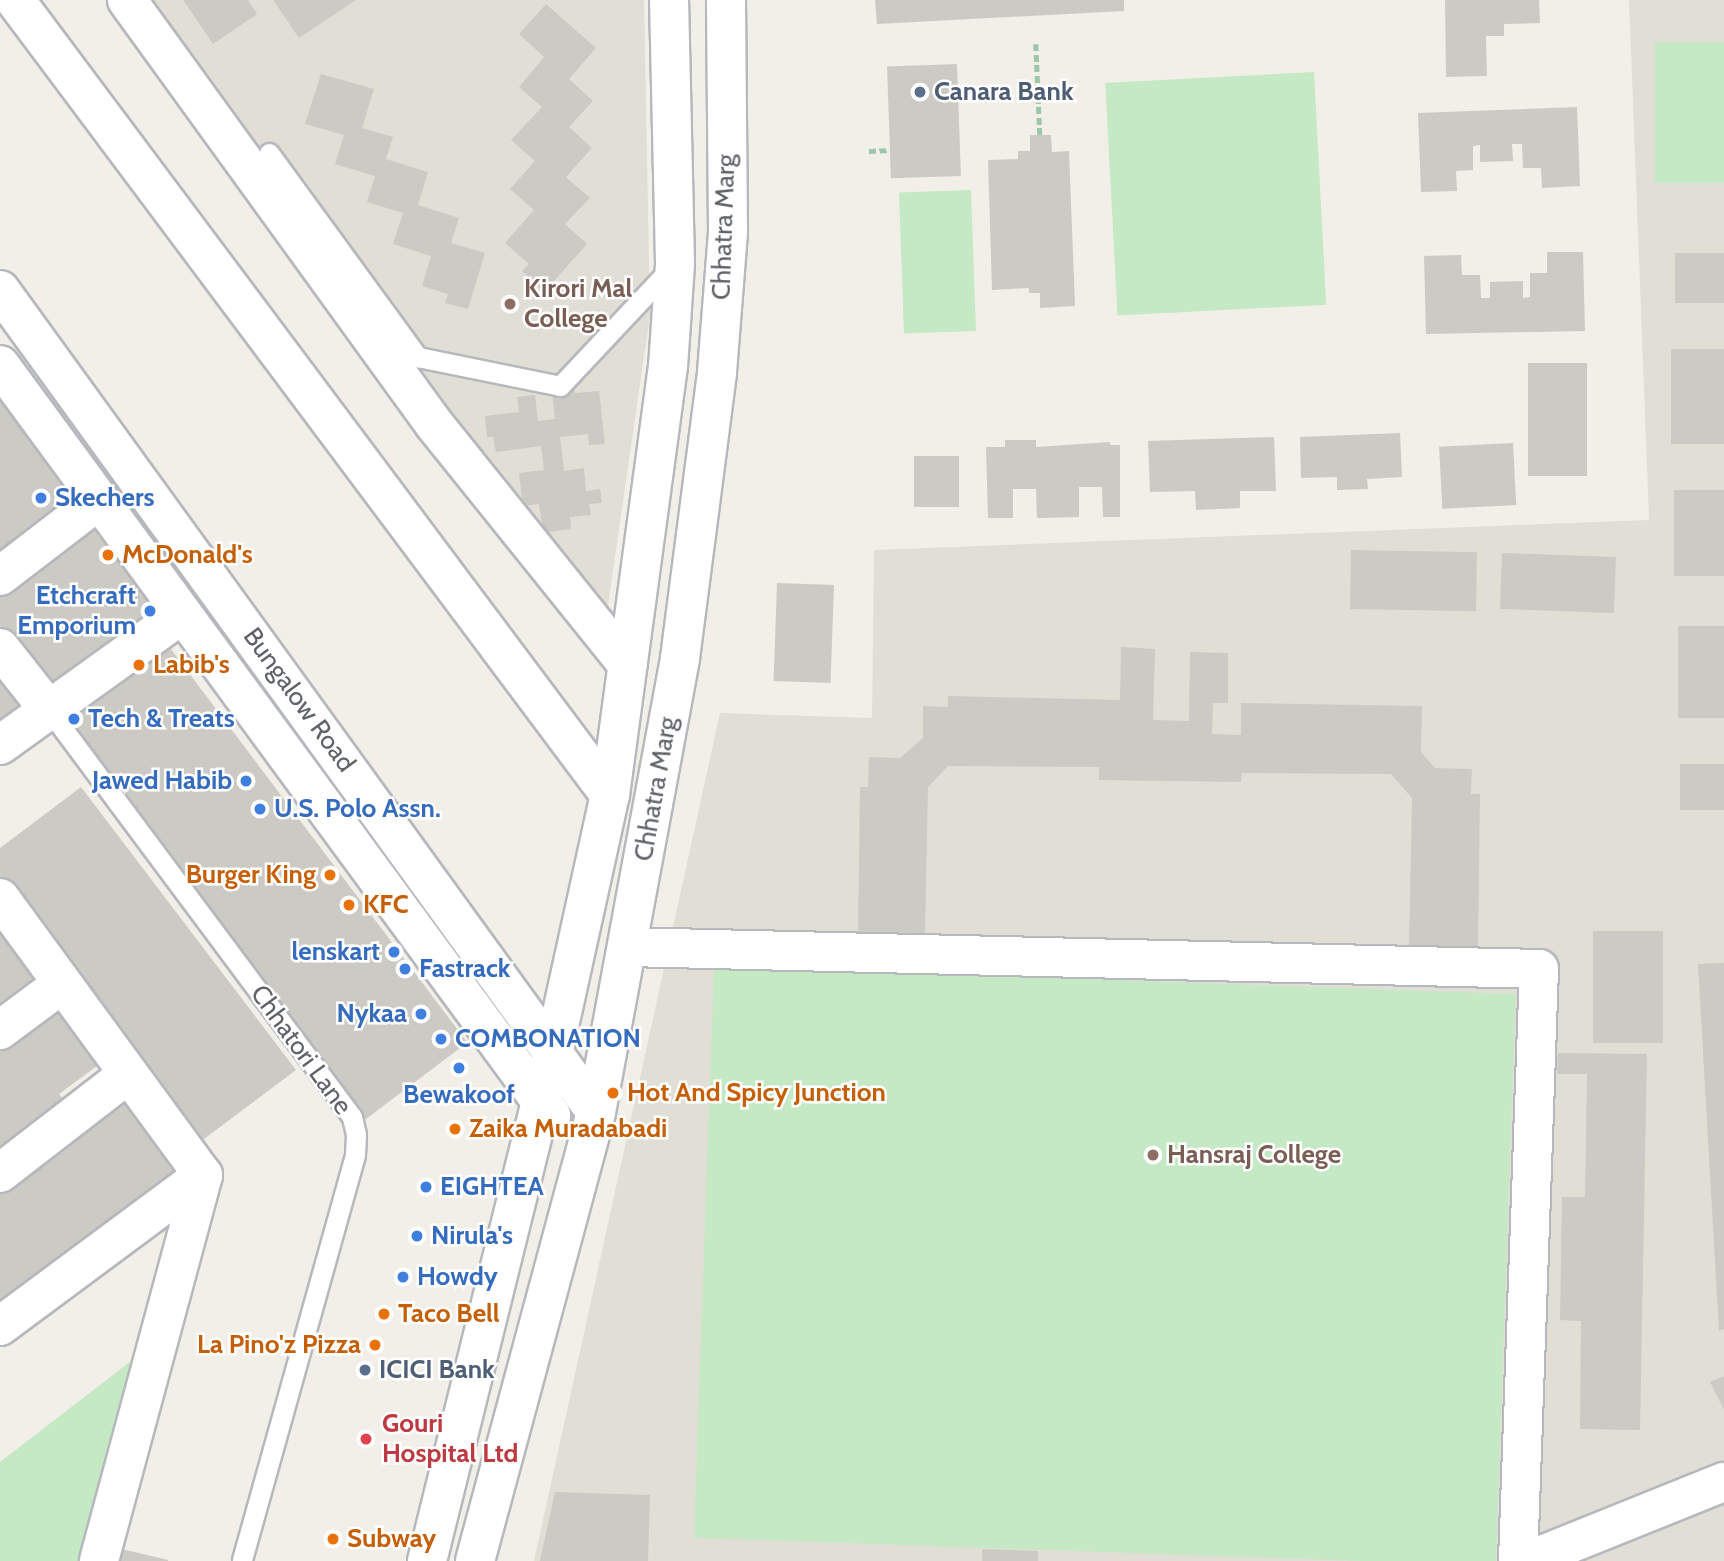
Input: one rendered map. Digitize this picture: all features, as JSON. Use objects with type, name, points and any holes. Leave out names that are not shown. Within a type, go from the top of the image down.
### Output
[{"type":"street","points":[[15,0],[610,795]]},
{"type":"street","points":[[127,0],[433,425],[628,665]]},
{"type":"street","name":"Chhatra Marg","points":[[427,1561],[541,1104],[610,795],[668,367],[675,263],[669,0]]},
{"type":"street","name":"Chhatra Marg","points":[[475,1561],[596,1112],[680,658],[717,372],[728,231],[726,0]]},
{"type":"street","name":"Bungalow Road","points":[[0,290],[132,477],[554,1049],[596,1112]]},
{"type":"street","points":[[0,365],[541,1104],[585,1154]]},
{"type":"street","points":[[0,576],[99,500]]},
{"type":"street","points":[[0,745],[182,614]]},
{"type":"street","name":"Chhatori Lane","points":[[0,648],[49,710]]},
{"type":"street","points":[[0,899],[203,1175]]},
{"type":"street","points":[[627,947],[1539,969],[1518,1561]]},
{"type":"street","points":[[0,1030],[62,984]]},
{"type":"street","points":[[0,1173],[128,1074]]},
{"type":"street","points":[[0,1326],[203,1175]]},
{"type":"street","points":[[99,1561],[203,1175]]},
{"type":"street","points":[[1527,1561],[1724,1482]]},
{"type":"lane","points":[[270,153],[418,357],[560,386],[675,263]]},
{"type":"lane","name":"Chhatori Lane","points":[[49,710],[354,1126],[355,1155],[242,1561]]},
{"type":"path","points":[[1036,44],[1040,135]]},
{"type":"path","points":[[869,151],[890,150]]},
{"type":"shaded area","name":"Kirori Mal College","points":[[148,0],[644,0],[650,315],[605,626]]},
{"type":"shaded area","name":"Hansraj College","points":[[1629,0],[1724,0],[1724,1561],[534,1561],[720,713],[872,718],[874,550],[1649,520]]},
{"type":"green space","points":[[1655,42],[1724,42],[1724,183],[1655,183]]},
{"type":"green space","points":[[1314,72],[1326,305],[1117,316],[1105,83]]},
{"type":"green space","points":[[971,190],[976,331],[904,333],[899,193]]},
{"type":"green space","points":[[714,966],[1516,994],[1496,1561],[1363,1561],[694,1538]]},
{"type":"green space","points":[[148,1348],[89,1561],[0,1561],[0,1462]]},
{"type":"building","points":[[183,0],[248,0],[257,14],[213,44]]},
{"type":"building","points":[[273,0],[356,0],[299,38]]},
{"type":"building","points":[[875,0],[1124,0],[1124,11],[877,24]]},
{"type":"building","points":[[1445,0],[1539,0],[1540,23],[1504,24],[1504,36],[1486,36],[1487,76],[1446,77]]},
{"type":"building","points":[[546,4],[596,48],[569,79],[593,101],[569,127],[592,148],[566,177],[590,198],[565,224],[587,244],[544,292],[522,271],[529,264],[505,243],[534,210],[510,189],[535,161],[511,140],[542,107],[519,87],[544,57],[519,34]]},
{"type":"building","points":[[957,64],[961,176],[891,178],[887,66]]},
{"type":"building","points":[[321,74],[374,89],[362,128],[393,137],[386,159],[428,172],[418,205],[459,218],[451,243],[485,253],[468,309],[445,303],[448,294],[422,286],[431,256],[393,244],[403,213],[367,202],[375,176],[335,164],[344,135],[305,124]]},
{"type":"building","points":[[1577,107],[1580,186],[1542,188],[1541,168],[1523,168],[1522,144],[1512,144],[1513,161],[1480,162],[1480,145],[1473,146],[1473,170],[1456,171],[1457,191],[1421,192],[1418,113]]},
{"type":"building","points":[[1030,135],[1051,135],[1052,152],[1069,151],[1075,306],[1040,308],[1040,293],[1029,293],[1029,288],[992,290],[988,160],[1018,159],[1018,151],[1030,151]]},
{"type":"building","points":[[1547,252],[1583,252],[1585,331],[1426,334],[1424,256],[1461,255],[1462,275],[1480,275],[1481,298],[1490,298],[1490,282],[1523,281],[1523,298],[1530,297],[1530,273],[1547,273]]},
{"type":"building","points":[[1675,253],[1724,253],[1724,303],[1675,303]]},
{"type":"building","points":[[1671,349],[1724,349],[1724,444],[1671,444]]},
{"type":"building","points":[[1528,363],[1587,363],[1587,476],[1528,476]]},
{"type":"building","points":[[574,388],[575,393],[599,391],[605,444],[589,445],[588,434],[560,437],[564,471],[584,468],[586,491],[600,489],[602,503],[589,504],[591,515],[570,517],[571,529],[543,533],[539,504],[523,506],[519,473],[544,470],[541,446],[496,452],[493,437],[487,437],[485,416],[519,412],[517,397],[535,395],[538,421],[555,419],[552,390]]},
{"type":"building","points":[[0,397],[73,499],[0,550]]},
{"type":"building","points":[[1400,433],[1402,477],[1367,479],[1368,489],[1337,490],[1337,477],[1301,478],[1300,437]]},
{"type":"building","points":[[1274,437],[1276,491],[1240,491],[1240,508],[1196,510],[1195,491],[1150,492],[1148,441]]},
{"type":"building","points":[[1005,440],[1036,440],[1036,447],[1110,442],[1110,445],[1120,445],[1120,517],[1103,517],[1102,487],[1079,487],[1079,517],[1037,518],[1036,489],[1013,489],[1013,518],[988,518],[986,447],[1005,447]]},
{"type":"building","points":[[1513,443],[1516,505],[1442,509],[1439,447]]},
{"type":"building","points":[[914,456],[959,456],[959,507],[914,507]]},
{"type":"building","points":[[1674,490],[1724,490],[1724,576],[1674,576]]},
{"type":"building","points":[[91,525],[156,609],[51,691],[0,626],[0,596]]},
{"type":"building","points":[[1351,550],[1477,552],[1476,611],[1350,609]]},
{"type":"building","points":[[1502,553],[1616,557],[1614,613],[1500,609]]},
{"type":"building","points":[[777,583],[834,585],[831,683],[774,681]]},
{"type":"building","points":[[1678,626],[1724,626],[1724,718],[1678,718]]},
{"type":"building","points":[[161,636],[467,1043],[364,1120],[58,714]]},
{"type":"building","points":[[1121,647],[1155,649],[1153,720],[1189,721],[1190,652],[1228,653],[1228,703],[1213,703],[1212,734],[1241,735],[1241,703],[1422,706],[1421,752],[1435,768],[1472,769],[1471,794],[1480,794],[1478,947],[1409,946],[1412,798],[1391,774],[1242,773],[1241,782],[1099,780],[1099,767],[948,766],[928,787],[925,933],[858,932],[860,787],[868,787],[869,757],[900,758],[923,738],[923,706],[948,707],[948,696],[1120,700]]},
{"type":"building","points":[[0,670],[24,704],[0,721]]},
{"type":"building","points":[[1680,764],[1724,764],[1724,810],[1680,810]]},
{"type":"building","points":[[81,787],[296,1070],[200,1142],[0,880],[0,848]]},
{"type":"building","points":[[0,929],[40,982],[5,1008],[0,1002]]},
{"type":"building","points":[[1593,931],[1663,931],[1663,1043],[1593,1043]]},
{"type":"building","points":[[1724,963],[1724,1329],[1719,1331],[1698,964]]},
{"type":"building","points":[[53,999],[101,1063],[59,1094],[68,1105],[0,1155],[0,1038]]},
{"type":"building","points":[[1558,1053],[1647,1054],[1640,1430],[1580,1429],[1581,1321],[1560,1320],[1562,1197],[1585,1197],[1587,1074],[1557,1074]]},
{"type":"building","points":[[132,1096],[189,1172],[0,1306],[0,1193]]},
{"type":"building","points":[[1724,1376],[1724,1410],[1710,1382]]},
{"type":"building","points":[[555,1492],[650,1495],[648,1561],[540,1561]]},
{"type":"building","points":[[122,1549],[168,1560],[168,1561],[119,1561]]},
{"type":"building","points":[[982,1549],[1038,1551],[1038,1561],[982,1561]]},
{"type":"place","name":"Canara Bank","points":[[920,92]]},
{"type":"place","name":"Kirori Mal College","points":[[510,304]]},
{"type":"place","name":"Skechers","points":[[41,498]]},
{"type":"place","name":"McDonald's","points":[[108,555]]},
{"type":"place","name":"Etchcraft Emporium","points":[[150,611]]},
{"type":"place","name":"Labib's","points":[[139,665]]},
{"type":"place","name":"Tech & Treats","points":[[74,719]]},
{"type":"place","name":"Jawed Habib","points":[[246,781]]},
{"type":"place","name":"U.S. Polo Assn.","points":[[260,809]]},
{"type":"place","name":"Burger King","points":[[330,875]]},
{"type":"place","name":"KFC","points":[[349,905]]},
{"type":"place","name":"lenskart","points":[[394,952]]},
{"type":"place","name":"Fastrack","points":[[405,969]]},
{"type":"place","name":"Nykaa","points":[[421,1014]]},
{"type":"place","name":"COMBONATION","points":[[441,1039]]},
{"type":"place","name":"Bewakoof","points":[[459,1068]]},
{"type":"place","name":"Hot And Spicy Junction","points":[[613,1093]]},
{"type":"place","name":"Zaika Muradabadi","points":[[455,1129]]},
{"type":"place","name":"Hansraj College","points":[[1153,1155]]},
{"type":"place","name":"EIGHTEA","points":[[426,1187]]},
{"type":"place","name":"Nirula's","points":[[417,1236]]},
{"type":"place","name":"Howdy","points":[[403,1277]]},
{"type":"place","name":"Taco Bell","points":[[384,1314]]},
{"type":"place","name":"La Pino'z Pizza","points":[[375,1345]]},
{"type":"place","name":"ICICI Bank","points":[[365,1370]]},
{"type":"place","name":"Gouri Hospital Ltd","points":[[366,1439]]},
{"type":"place","name":"Subway","points":[[333,1539]]}]
